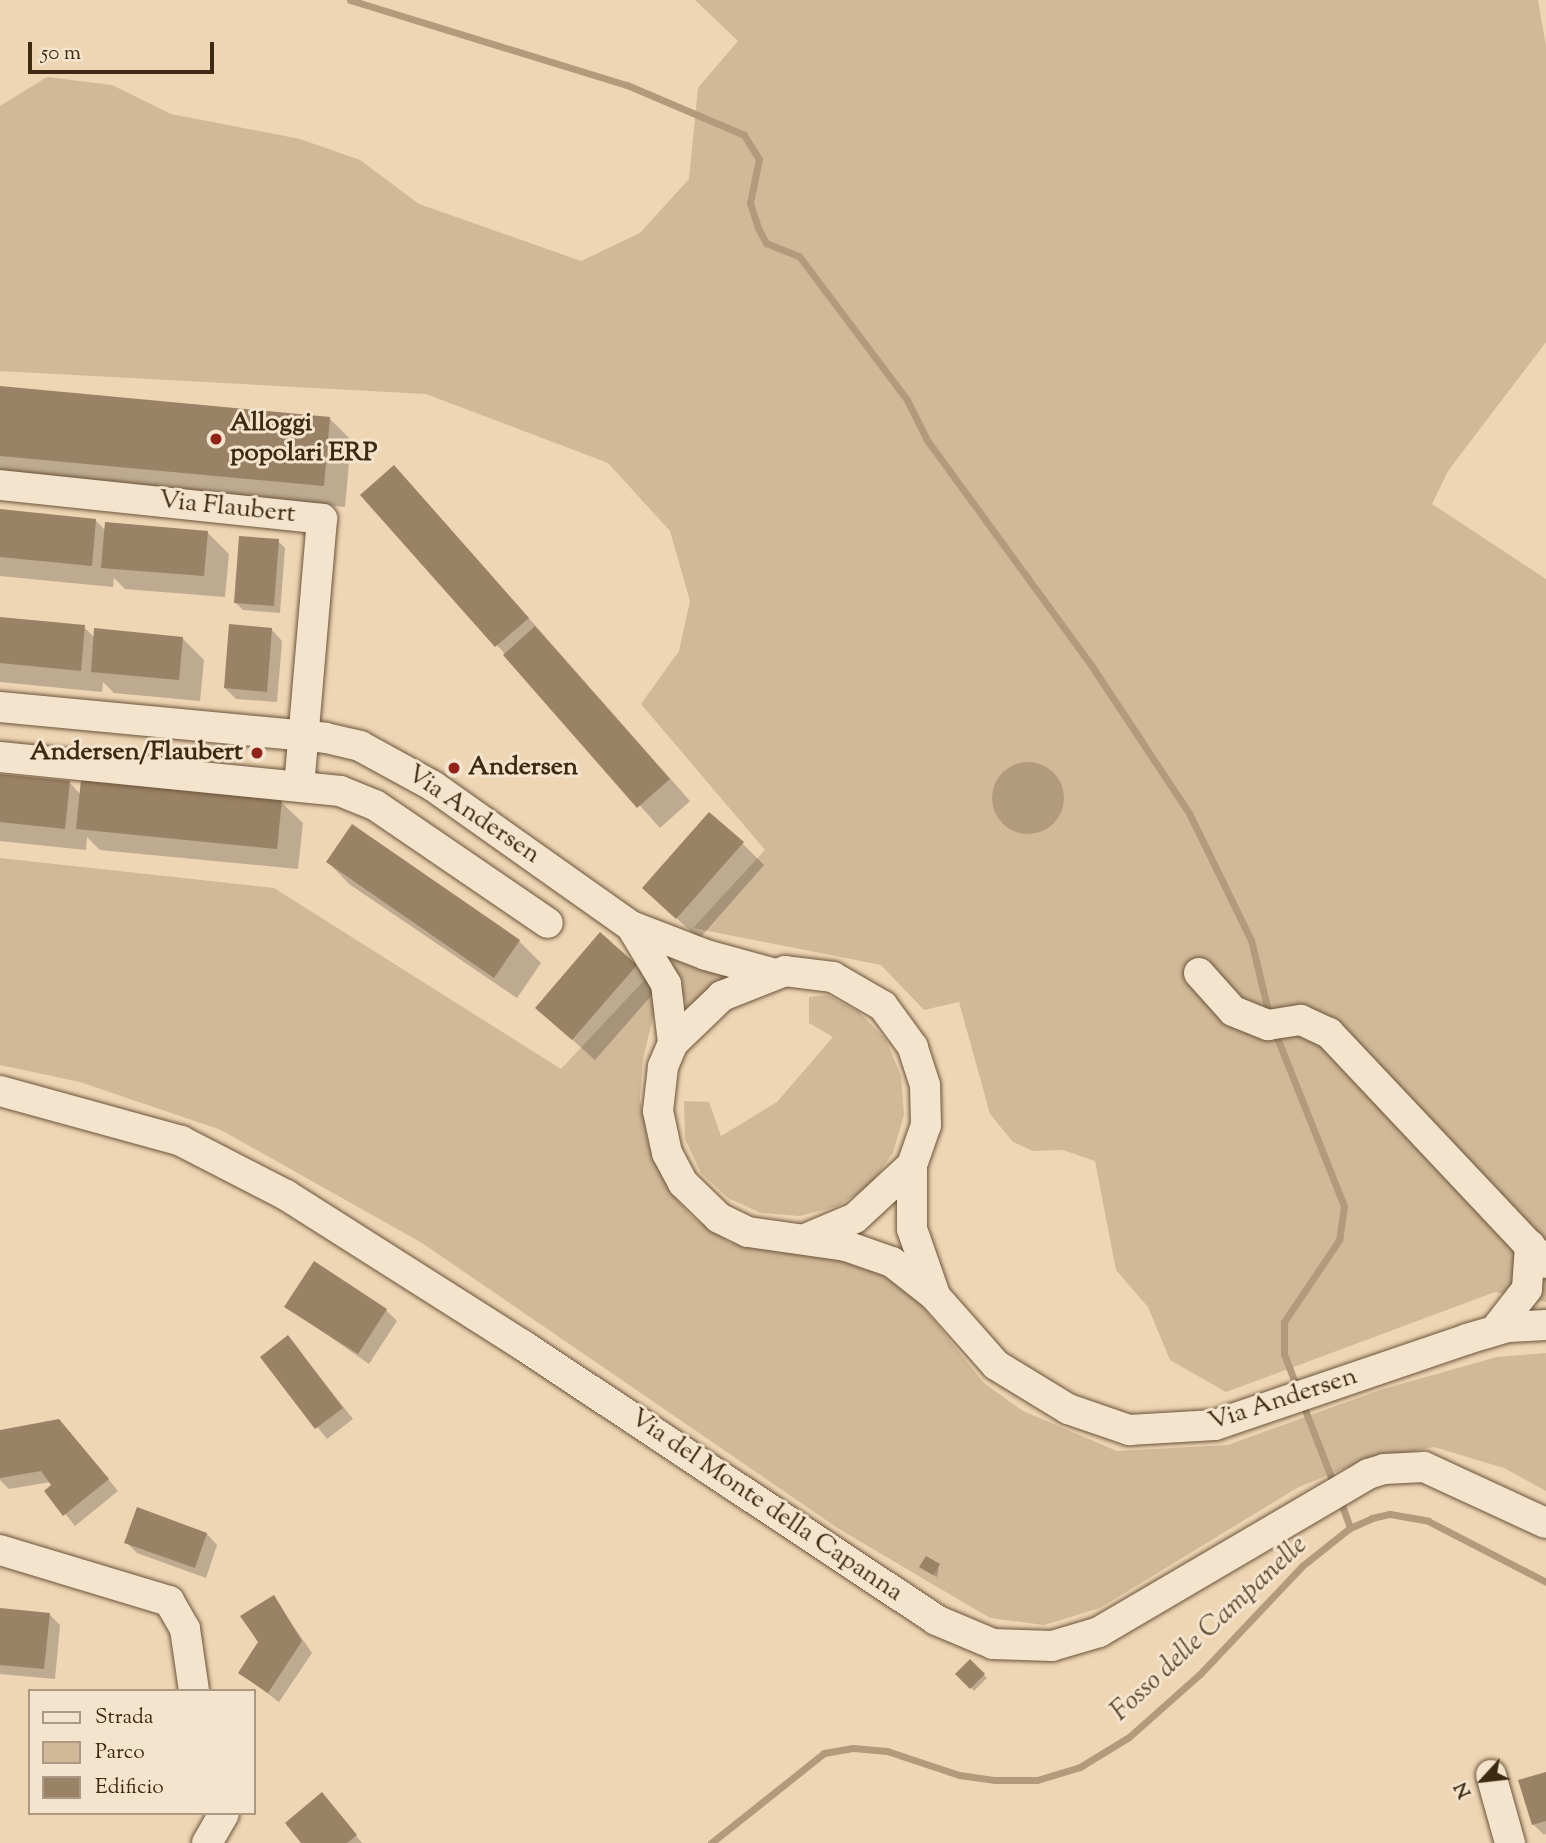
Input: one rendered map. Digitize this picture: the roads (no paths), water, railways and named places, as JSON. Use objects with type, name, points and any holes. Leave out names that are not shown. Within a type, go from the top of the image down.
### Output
[{"type":"street","name":"Via Flaubert","points":[[0,485],[322,519],[300,735]]},
{"type":"street","name":"Via Andersen","points":[[0,706],[342,740],[402,767],[631,926],[706,955],[772,973],[809,972],[833,977],[873,998],[896,1020],[913,1047],[925,1086],[926,1125],[912,1165],[912,1229],[935,1296]]},
{"type":"street","points":[[299,785],[300,735]]},
{"type":"street","name":"Via Andersen","points":[[0,757],[340,791],[375,805],[548,923]]},
{"type":"street","name":"Via Andersen","points":[[631,926],[666,984],[673,1043]]},
{"type":"street","name":"Via Andersen","points":[[772,973],[722,996],[673,1043],[663,1067],[658,1111],[667,1153],[683,1183],[699,1203],[736,1227],[764,1237],[805,1239],[875,1254],[912,1275],[935,1296],[973,1343],[1016,1381],[1101,1423],[1144,1431],[1224,1423],[1494,1330],[1546,1325]]},
{"type":"street","points":[[1199,973],[1233,1012],[1275,1024],[1301,1020],[1329,1033],[1538,1254],[1527,1289],[1494,1330]]},
{"type":"street","name":"Via del Monte della Capanna","points":[[0,1091],[181,1141],[309,1208],[936,1619],[982,1641],[1041,1647],[1088,1636],[1159,1600],[1337,1493],[1384,1469],[1424,1467],[1546,1523]]},
{"type":"street","name":"Via Andersen","points":[[805,1239],[855,1218],[912,1165]]},
{"type":"street","points":[[0,1550],[169,1601],[185,1629],[194,1689]]},
{"type":"street","points":[[1491,1775],[1510,1843]]},
{"type":"street","points":[[207,1843],[223,1815]]},
{"type":"waterway","points":[[350,0],[627,85],[744,135],[759,159],[750,203],[766,243],[799,256],[907,400],[927,440],[1093,668],[1189,813],[1251,940],[1269,1015]]},
{"type":"waterway","points":[[1274,1030],[1344,1206],[1339,1240],[1284,1322],[1284,1354],[1298,1391]]},
{"type":"waterway","points":[[1302,1402],[1334,1485]]},
{"type":"waterway","points":[[1340,1500],[1350,1528]]},
{"type":"waterway","name":"Fosso delle Campanelle","points":[[711,1843],[824,1753],[853,1748],[887,1751],[959,1775],[994,1780],[1037,1780],[1080,1767],[1129,1737],[1200,1674],[1302,1566],[1350,1528],[1372,1518],[1390,1514],[1428,1521],[1546,1582]]},
{"type":"place","name":"Alloggi popolari ERP","points":[[216,439]]},
{"type":"place","name":"Andersen/Flaubert","points":[[257,753]]},
{"type":"place","name":"Andersen","points":[[454,768]]}]
